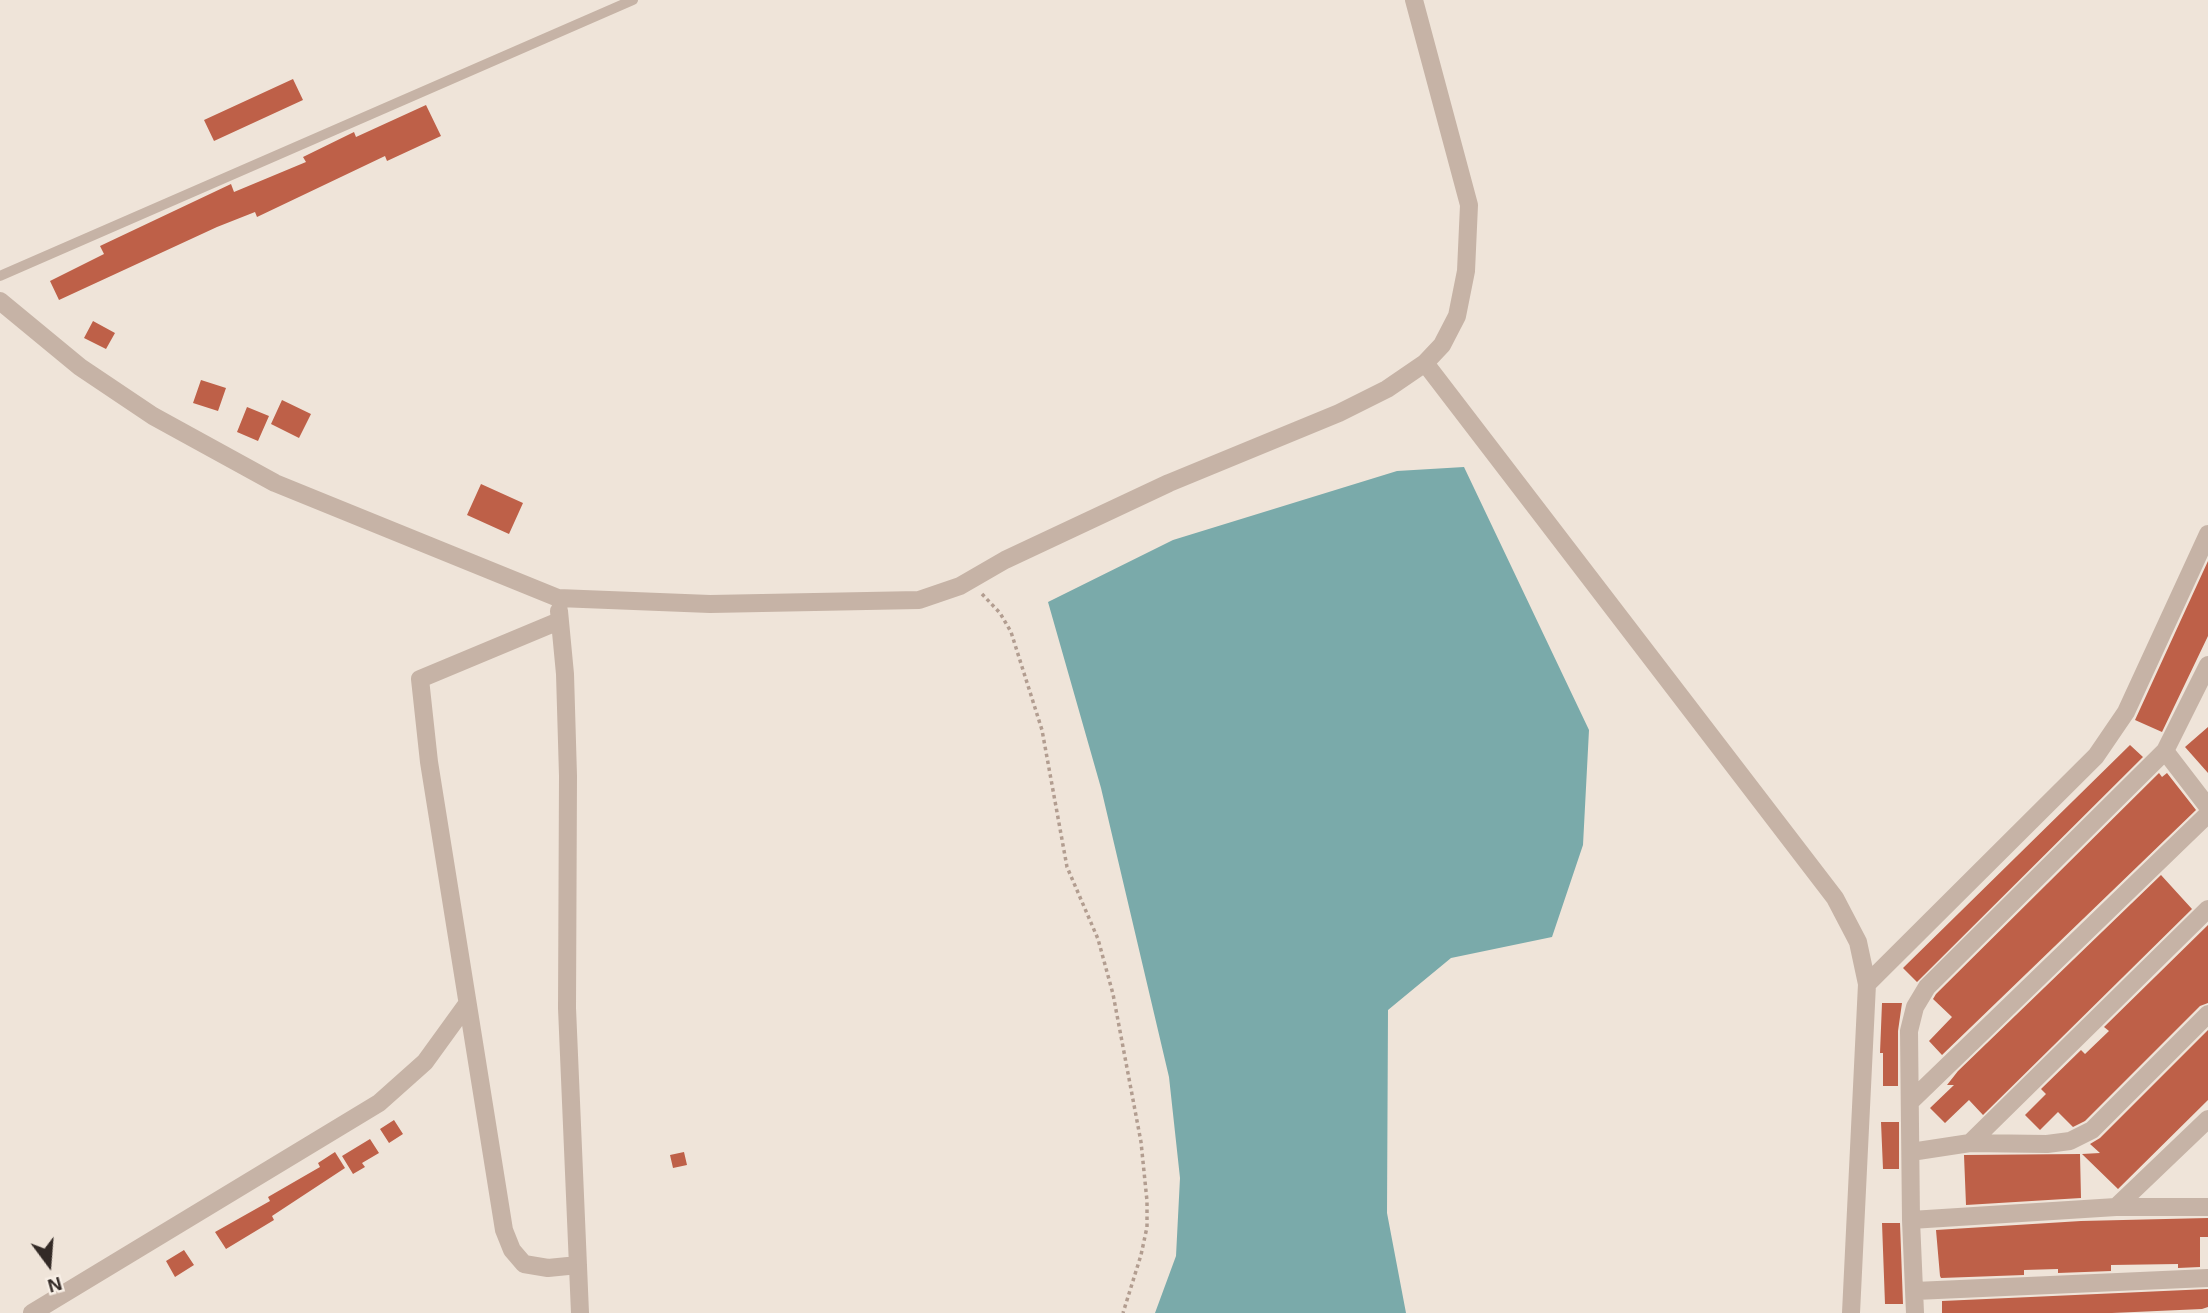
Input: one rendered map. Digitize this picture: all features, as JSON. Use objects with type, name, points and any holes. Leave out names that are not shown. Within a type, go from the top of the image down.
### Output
[{"type":"street","points":[[0,301],[80,367],[153,416],[275,483],[558,597],[710,604],[919,600],[960,586],[1005,560],[1146,493],[1339,413],[1387,389],[1425,363],[1442,345],[1457,316],[1466,271],[1469,205],[1414,0]]},
{"type":"street","points":[[1425,363],[1835,898],[1858,942],[1867,984],[1851,1313]]},
{"type":"street","points":[[1867,984],[2096,756],[2126,712],[2208,534]]},
{"type":"street","points":[[558,597],[568,776],[567,1009],[580,1313]]},
{"type":"street","points":[[559,621],[420,679],[429,762],[504,1230],[512,1250],[524,1264],[548,1268],[578,1265]]},
{"type":"street","points":[[1915,1313],[1909,1031],[1915,1007],[1927,987],[2165,751],[2206,679]]},
{"type":"street","points":[[2165,751],[2208,807]]},
{"type":"street","points":[[1911,1101],[2208,814]]},
{"type":"street","points":[[1970,1143],[2208,909]]},
{"type":"street","points":[[32,1313],[379,1103],[425,1062],[467,1004]]},
{"type":"street","points":[[1912,1152],[1970,1143],[2047,1144],[2070,1141],[2092,1130],[2208,1014]]},
{"type":"street","points":[[2116,1207],[2208,1119]]},
{"type":"street","points":[[1911,1220],[2116,1207],[2208,1207]]},
{"type":"street","points":[[1914,1291],[2208,1278]]},
{"type":"lane","points":[[0,276],[632,0]]},
{"type":"path","points":[[960,586],[988,599],[1011,632],[1042,730],[1067,867],[1097,939],[1113,994],[1141,1142],[1147,1200],[1147,1227],[1124,1313]]},
{"type":"water","points":[[1464,467],[1589,730],[1583,845],[1552,937],[1451,958],[1388,1010],[1387,1213],[1406,1313],[1155,1313],[1176,1256],[1180,1178],[1169,1077],[1101,788],[1048,602],[1173,540],[1397,471]]},
{"type":"building","points":[[293,79],[303,100],[214,141],[204,120]]},
{"type":"building","points":[[426,105],[441,136],[387,161],[385,156],[257,217],[255,212],[217,227],[59,300],[50,281],[104,254],[100,246],[231,184],[234,192],[306,162],[303,157],[354,132],[356,137]]},
{"type":"building","points":[[93,321],[115,333],[106,349],[84,338]]},
{"type":"building","points":[[201,380],[226,388],[218,411],[193,403]]},
{"type":"building","points":[[282,400],[311,414],[299,438],[271,424]]},
{"type":"building","points":[[247,407],[269,416],[258,441],[237,432]]},
{"type":"building","points":[[481,484],[523,503],[509,534],[467,515]]},
{"type":"building","points":[[2208,561],[2208,636],[2162,732],[2135,720]]},
{"type":"building","points":[[2208,727],[2208,773],[2185,747]]},
{"type":"building","points":[[2130,745],[2143,757],[1917,982],[1903,968]]},
{"type":"building","points":[[2159,773],[2162,777],[2167,773],[2196,810],[1942,1055],[1929,1041],[1952,1017],[1933,999],[1936,994]]},
{"type":"building","points":[[2161,875],[2192,909],[1983,1115],[1969,1100],[1945,1123],[1930,1108],[1954,1085],[1947,1085],[1958,1071]]},
{"type":"building","points":[[2208,925],[2208,1003],[2200,1006],[2085,1121],[2073,1127],[2058,1112],[2040,1130],[2025,1115],[2046,1094],[2041,1089],[2081,1050],[2085,1054],[2109,1031],[2104,1027]]},
{"type":"building","points":[[1882,1003],[1902,1003],[1898,1031],[1898,1086],[1883,1086],[1883,1053],[1880,1053]]},
{"type":"building","points":[[2208,1030],[2208,1100],[2118,1189],[2082,1154],[2100,1153],[2090,1144],[2100,1138]]},
{"type":"building","points":[[394,1120],[403,1134],[389,1143],[380,1129]]},
{"type":"building","points":[[1881,1122],[1899,1122],[1899,1169],[1883,1169]]},
{"type":"building","points":[[370,1139],[379,1153],[362,1163],[365,1167],[353,1174],[342,1156]]},
{"type":"building","points":[[335,1152],[345,1168],[272,1216],[274,1220],[226,1249],[215,1232],[270,1201],[268,1197],[320,1167],[318,1163]]},
{"type":"building","points":[[684,1152],[687,1165],[673,1168],[670,1155]]},
{"type":"building","points":[[2080,1154],[2081,1198],[1966,1205],[1964,1155]]},
{"type":"building","points":[[2208,1218],[2208,1237],[2200,1237],[2200,1267],[2178,1268],[2178,1264],[2111,1265],[2111,1271],[2058,1273],[2058,1269],[2024,1270],[2024,1275],[1940,1276],[1936,1230],[2081,1221]]},
{"type":"building","points":[[1882,1223],[1900,1223],[1903,1304],[1885,1304]]},
{"type":"building","points":[[184,1250],[194,1265],[175,1277],[166,1261]]},
{"type":"building","points":[[2208,1289],[2208,1307],[2202,1309],[2112,1313],[1942,1313],[1942,1301]]}]
